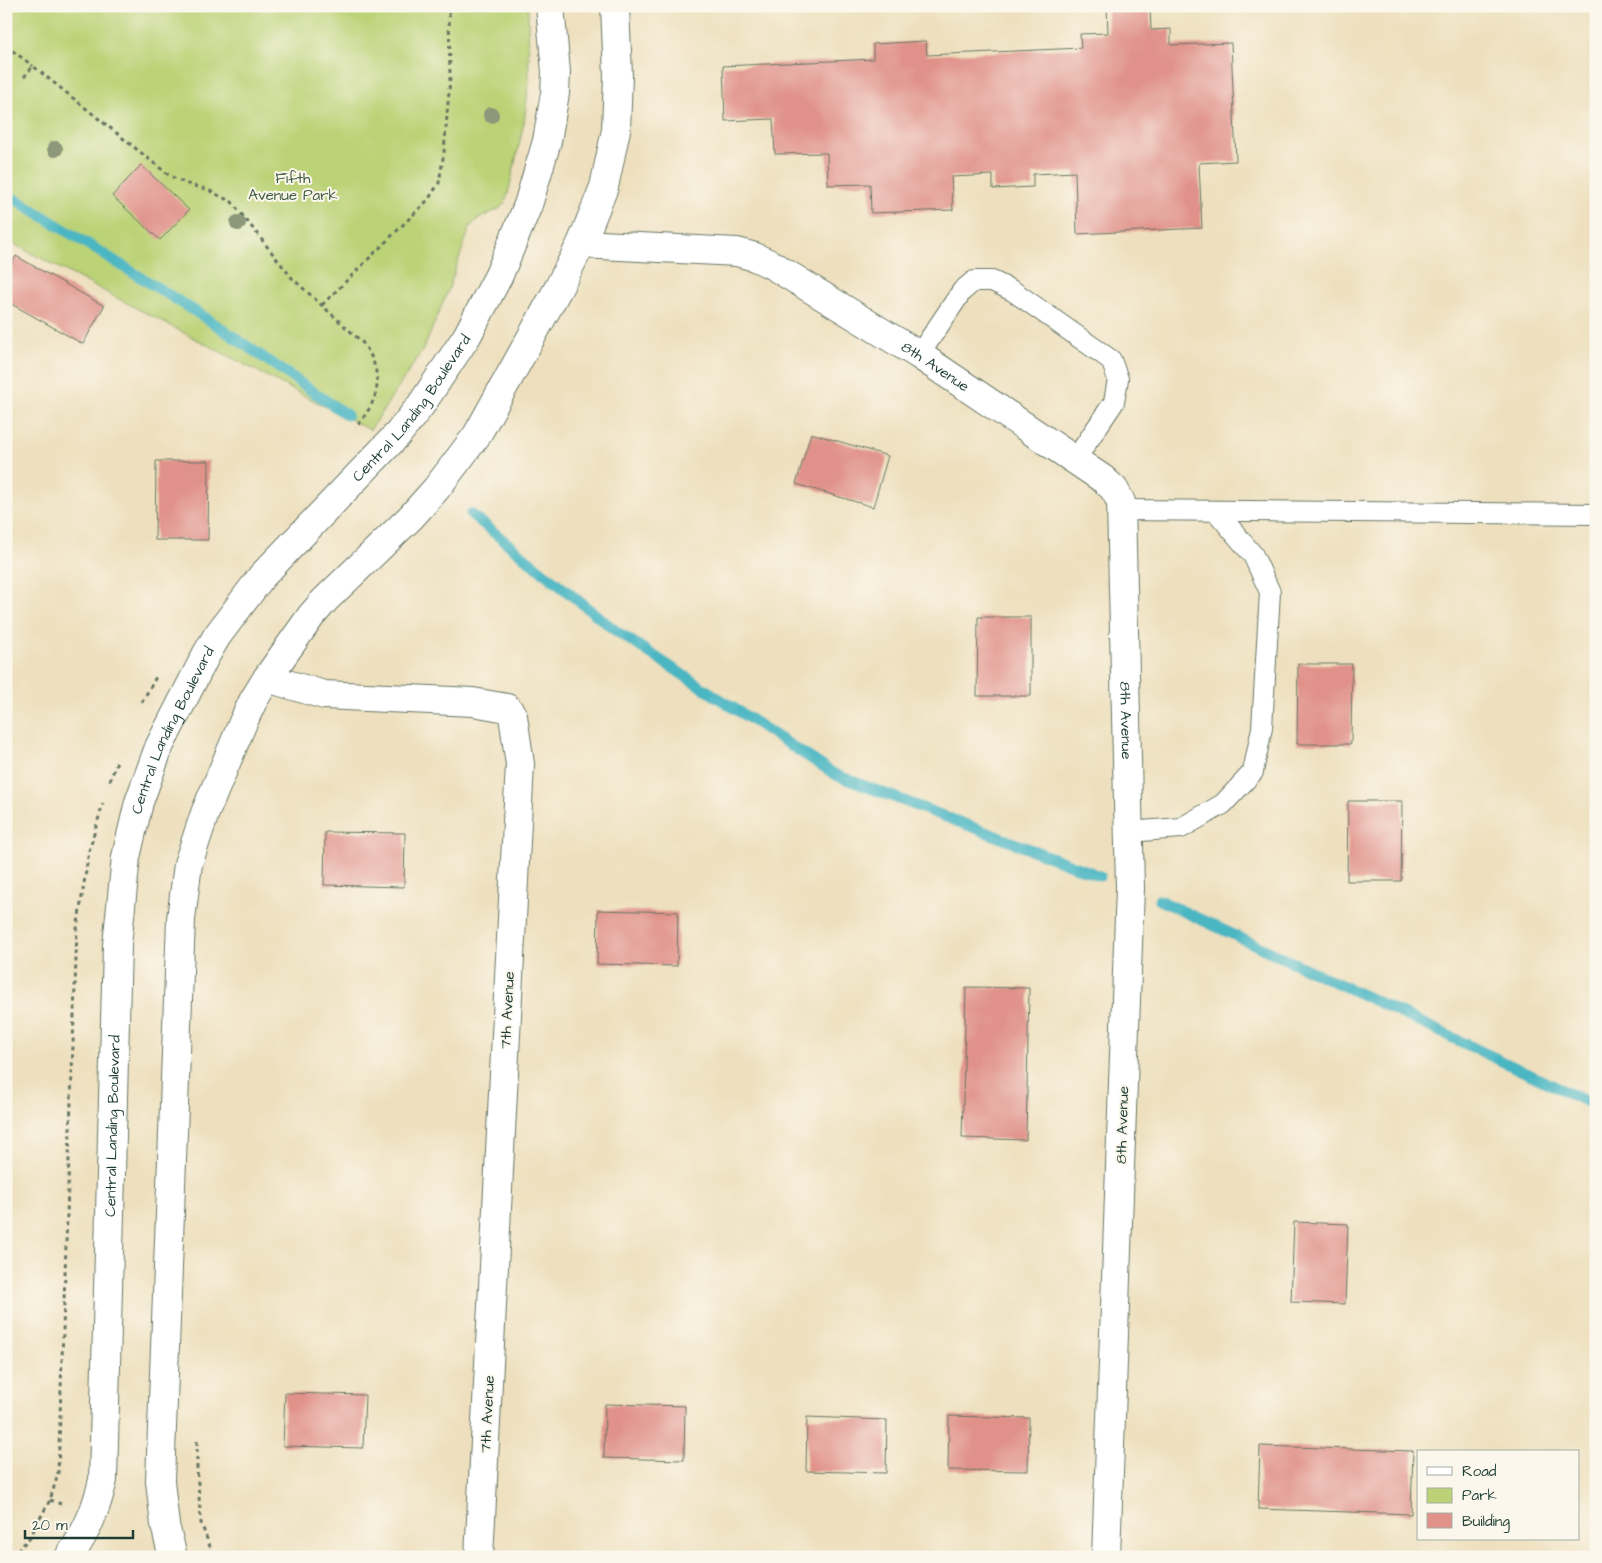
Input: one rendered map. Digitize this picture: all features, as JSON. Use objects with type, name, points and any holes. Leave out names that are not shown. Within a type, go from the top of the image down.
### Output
[{"type":"street","name":"Central Landing Boulevard","points":[[69,1557],[78,1544],[97,1505],[103,1480],[117,945],[126,857],[139,802],[159,747],[192,679],[217,636],[262,576],[398,434],[421,405],[468,336],[487,300],[520,226],[533,191],[547,141],[555,92],[556,72],[550,6]]},
{"type":"street","points":[[173,1557],[165,1525],[160,1481],[180,919],[188,864],[204,813],[244,720],[267,678],[311,616],[411,517],[436,489],[477,435],[560,287],[604,187],[616,130],[618,76],[615,6]]},
{"type":"street","name":"8th Avenue","points":[[580,244],[737,252],[755,257],[772,265],[919,355],[1076,460],[1114,489],[1120,502],[1130,888],[1106,1557]]},
{"type":"street","name":"7th Avenue","points":[[267,678],[324,695],[473,702],[507,708],[514,716],[520,764],[479,1557]]},
{"type":"lane","points":[[919,355],[962,292],[974,281],[992,281],[1013,291],[1111,360],[1118,379],[1114,402],[1076,460]]},
{"type":"lane","points":[[1120,510],[1596,514]]},
{"type":"lane","points":[[1128,832],[1181,828],[1223,804],[1253,772],[1262,728],[1270,592],[1253,555],[1216,511]]},
{"type":"path","points":[[322,305],[428,200],[439,183],[444,152],[450,79],[449,6]]},
{"type":"path","points":[[6,46],[170,176],[190,186],[206,189],[232,202],[292,278],[362,342],[374,359],[377,387],[373,402],[355,430]]},
{"type":"path","points":[[24,77],[33,66]]},
{"type":"path","points":[[108,787],[120,753]]},
{"type":"path","points":[[12,1557],[30,1537],[50,1500],[58,1474],[77,929],[88,851],[105,796]]},
{"type":"path","points":[[197,1441],[201,1523],[214,1557]]},
{"type":"path","points":[[50,1500],[64,1505]]},
{"type":"green space","name":"Fifth Avenue Park","points":[[6,6],[528,6],[529,82],[524,123],[505,203],[499,209],[478,219],[470,227],[449,288],[424,348],[370,430],[6,240]]},
{"type":"building","points":[[1107,6],[1150,6],[1151,30],[1171,29],[1171,45],[1231,43],[1236,161],[1199,163],[1202,228],[1077,234],[1075,172],[1033,174],[1033,187],[993,189],[993,175],[951,177],[953,210],[871,213],[870,184],[828,185],[827,153],[775,154],[773,119],[725,121],[723,66],[873,59],[873,44],[926,41],[927,55],[1081,48],[1080,34],[1108,33]]},
{"type":"building","points":[[141,165],[189,210],[160,240],[112,196]]},
{"type":"building","points":[[16,256],[104,306],[83,344],[6,301],[6,273]]},
{"type":"building","points":[[811,433],[888,456],[873,507],[796,484]]},
{"type":"building","points":[[156,461],[209,461],[208,540],[155,540]]},
{"type":"building","points":[[978,617],[1031,617],[1031,696],[977,696]]},
{"type":"building","points":[[1298,664],[1352,664],[1351,744],[1297,744]]},
{"type":"building","points":[[1348,801],[1402,801],[1401,881],[1347,881]]},
{"type":"building","points":[[325,832],[405,833],[404,887],[324,885]]},
{"type":"building","points":[[598,910],[678,912],[677,966],[597,964]]},
{"type":"building","points":[[966,987],[1029,988],[1026,1140],[962,1138]]},
{"type":"building","points":[[1294,1222],[1348,1224],[1345,1304],[1291,1302]]},
{"type":"building","points":[[285,1393],[365,1395],[363,1448],[283,1446]]},
{"type":"building","points":[[605,1404],[685,1406],[684,1460],[604,1458]]},
{"type":"building","points":[[949,1416],[1029,1418],[1028,1471],[948,1470]]},
{"type":"building","points":[[807,1417],[887,1420],[886,1473],[806,1471]]},
{"type":"building","points":[[1260,1446],[1413,1451],[1411,1514],[1258,1509]]},
{"type":"waterway","points":[[6,196],[17,200],[209,320],[347,415]]},
{"type":"waterway","points":[[471,514],[616,631],[836,775],[1100,876]]},
{"type":"waterway","points":[[1159,900],[1596,1106]]}]
